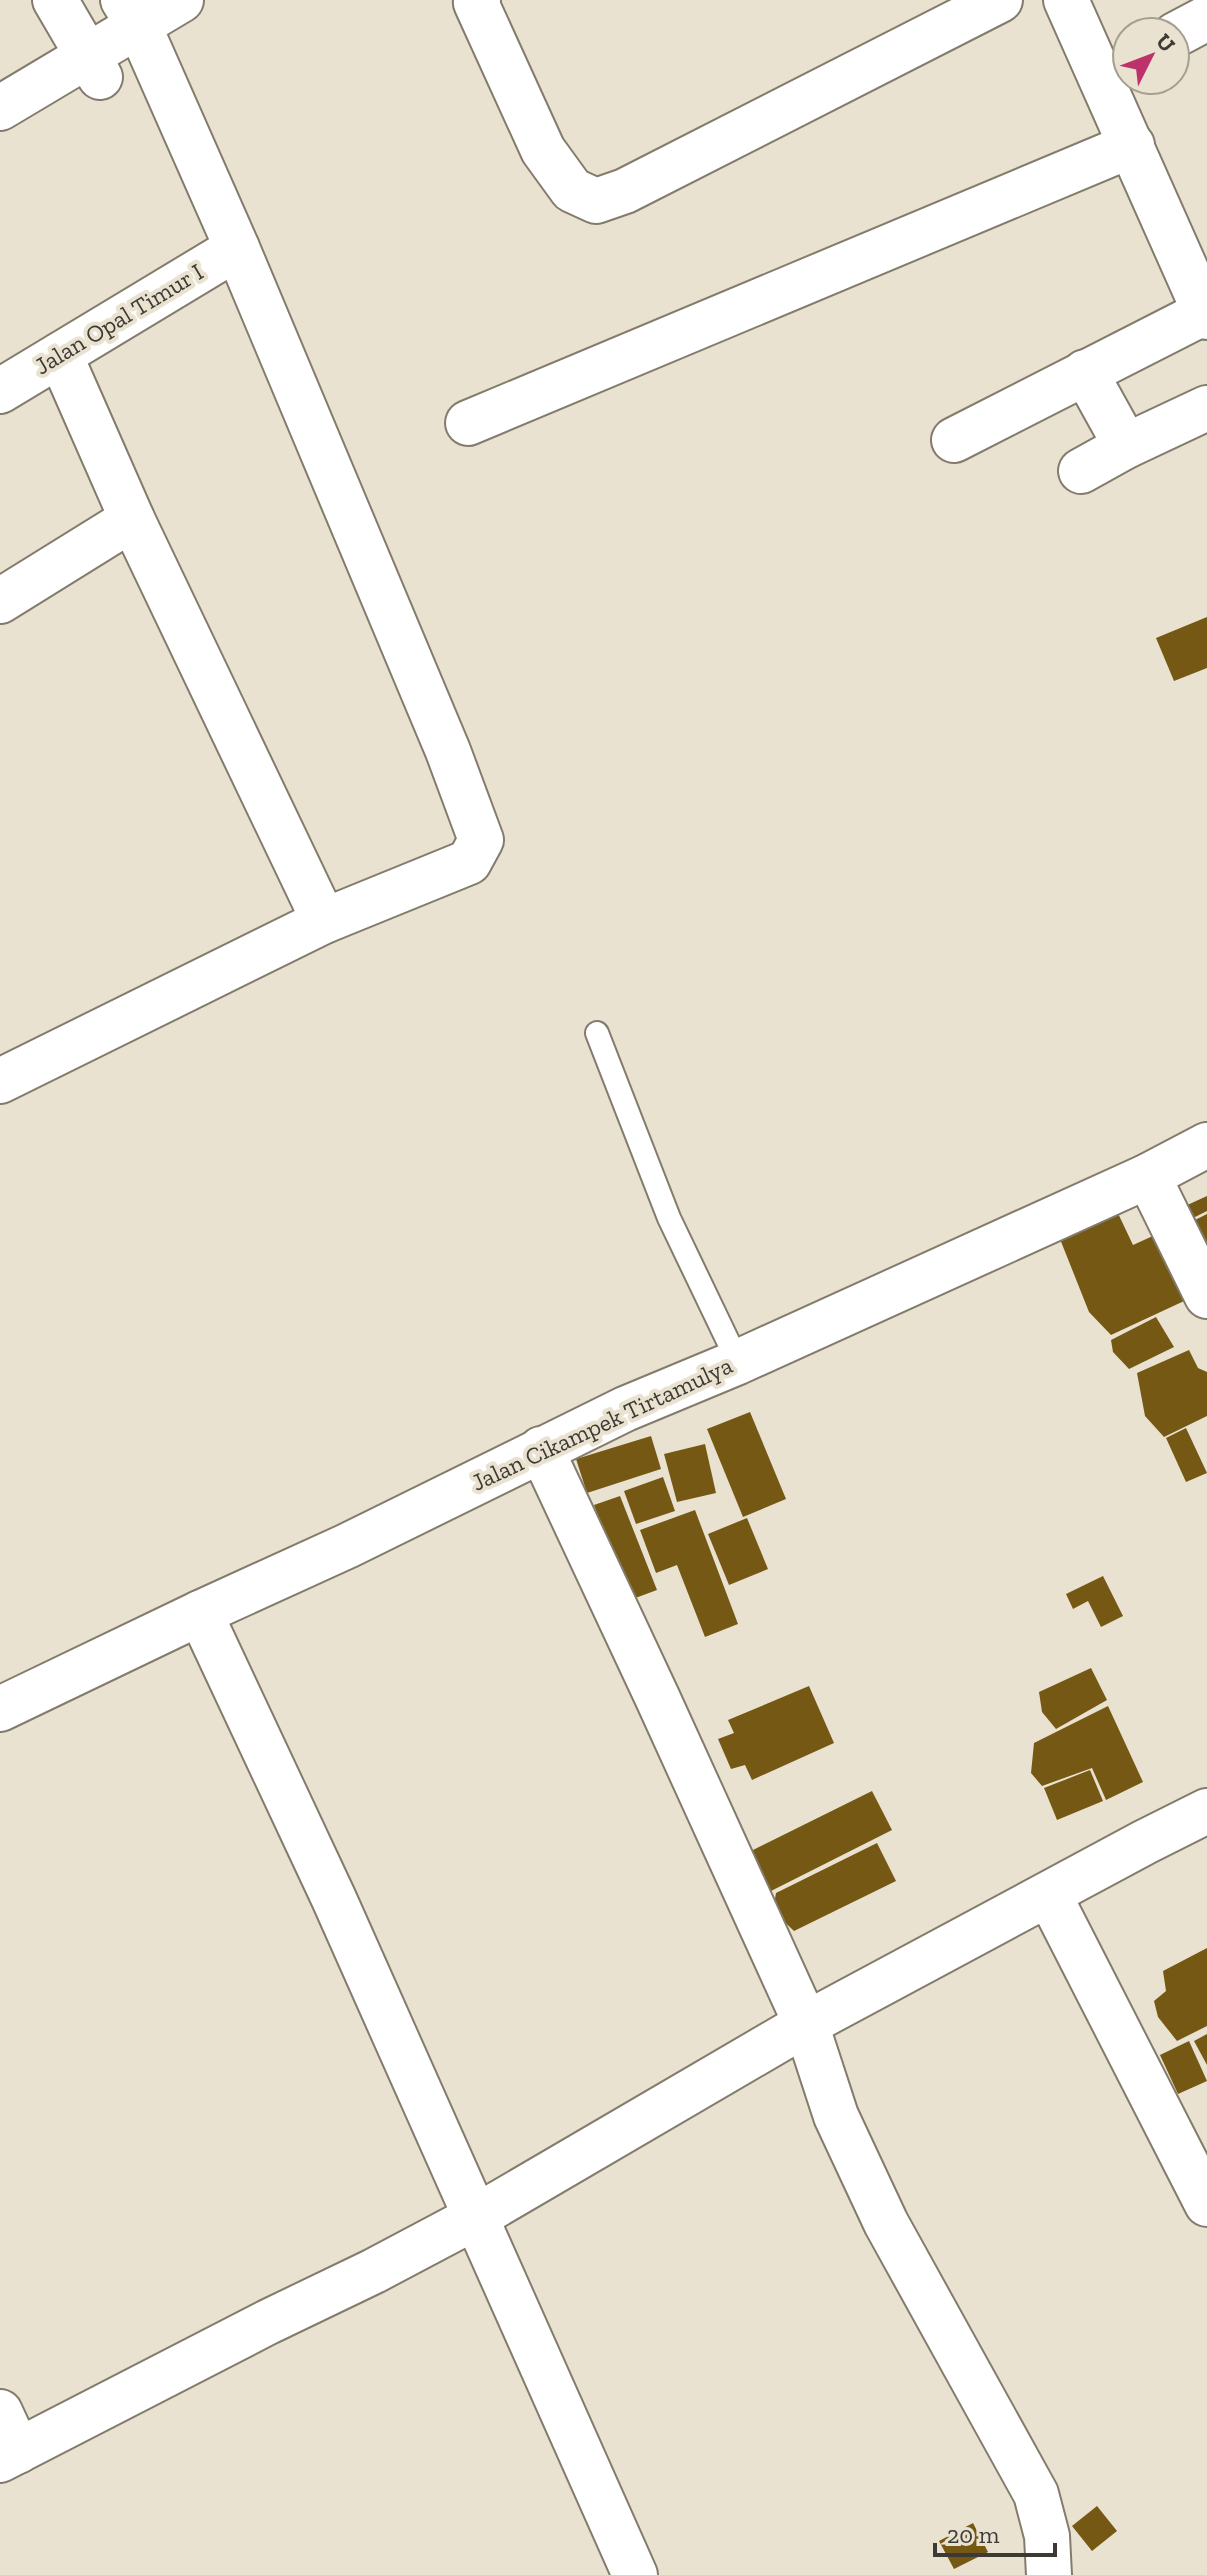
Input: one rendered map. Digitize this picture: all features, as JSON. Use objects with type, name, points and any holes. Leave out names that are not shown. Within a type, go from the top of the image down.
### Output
[{"type":"street","points":[[55,0],[94,65]]},
{"type":"street","points":[[0,139],[94,65],[136,25],[181,0]]},
{"type":"street","points":[[478,0],[476,3],[485,27],[543,150],[572,190],[596,201],[625,191],[976,6]]},
{"type":"street","points":[[1066,0],[1111,63]]},
{"type":"street","points":[[0,1081],[324,921],[469,862],[481,840],[448,751],[237,248],[136,25]]},
{"type":"street","points":[[0,108],[94,65]]},
{"type":"street","points":[[954,440],[1085,372],[1206,315],[1132,145],[1121,96]]},
{"type":"street","points":[[468,423],[1132,145]]},
{"type":"street","name":"Jalan Opal Timur I","points":[[0,391],[237,248]]},
{"type":"street","points":[[60,355],[132,519],[324,921]]},
{"type":"street","points":[[1085,372],[1126,446]]},
{"type":"street","points":[[1081,471],[1207,408]]},
{"type":"street","points":[[0,601],[132,519]]},
{"type":"street","name":"Jalan Cikampek Tirtamulya","points":[[0,1709],[347,1546],[625,1409],[738,1362],[1148,1176],[1207,1145]]},
{"type":"street","points":[[1148,1176],[1207,1296]]},
{"type":"street","points":[[541,1449],[806,2024],[836,2116],[886,2223],[1036,2494],[1047,2536],[1049,2575]]},
{"type":"street","points":[[200,1613],[334,1899],[635,2575]]},
{"type":"street","points":[[6,2441],[374,2271],[474,2218],[806,2024],[1207,1811]]},
{"type":"street","points":[[1049,1895],[1207,2204]]},
{"type":"lane","points":[[597,1033],[669,1218],[738,1362]]},
{"type":"building","points":[[1207,617],[1207,668],[1174,681],[1156,638]]},
{"type":"building","points":[[1207,1196],[1207,1211],[1189,1220],[1183,1207]]},
{"type":"building","points":[[1115,1207],[1133,1245],[1166,1230],[1197,1295],[1111,1335],[1089,1312],[1058,1234]]},
{"type":"building","points":[[1207,1214],[1207,1269],[1185,1225]]},
{"type":"building","points":[[1156,1317],[1174,1347],[1129,1369],[1113,1352],[1111,1340]]},
{"type":"building","points":[[1189,1350],[1198,1368],[1207,1372],[1207,1416],[1164,1437],[1145,1416],[1137,1373]]},
{"type":"building","points":[[750,1412],[786,1499],[743,1517],[707,1429]]},
{"type":"building","points":[[1186,1428],[1207,1473],[1186,1482],[1166,1438]]},
{"type":"building","points":[[651,1436],[661,1469],[587,1493],[576,1459]]},
{"type":"building","points":[[705,1444],[716,1493],[677,1502],[664,1454]]},
{"type":"building","points":[[663,1477],[675,1511],[636,1524],[624,1491]]},
{"type":"building","points":[[620,1496],[657,1590],[630,1600],[594,1505]]},
{"type":"building","points":[[695,1510],[738,1624],[705,1637],[677,1565],[656,1573],[640,1530]]},
{"type":"building","points":[[747,1518],[768,1569],[729,1585],[708,1534]]},
{"type":"building","points":[[1103,1576],[1123,1616],[1101,1627],[1088,1601],[1073,1609],[1066,1594]]},
{"type":"building","points":[[1091,1668],[1107,1700],[1056,1729],[1042,1712],[1039,1692]]},
{"type":"building","points":[[809,1686],[834,1743],[752,1780],[745,1765],[731,1769],[718,1739],[734,1733],[728,1720]]},
{"type":"building","points":[[1108,1706],[1143,1782],[1106,1800],[1092,1768],[1042,1786],[1031,1773],[1034,1743]]},
{"type":"building","points":[[1090,1770],[1103,1801],[1057,1820],[1044,1788]]},
{"type":"building","points":[[872,1791],[892,1830],[771,1891],[755,1869],[751,1851]]},
{"type":"building","points":[[877,1843],[896,1881],[794,1931],[773,1911],[776,1893]]},
{"type":"building","points":[[1207,1948],[1207,2026],[1177,2041],[1158,2017],[1154,2001],[1166,1991],[1163,1971]]},
{"type":"building","points":[[1207,2034],[1207,2065],[1194,2041]]},
{"type":"building","points":[[1189,2041],[1207,2081],[1178,2094],[1160,2055]]},
{"type":"building","points":[[1097,2506],[1117,2531],[1092,2551],[1072,2526]]},
{"type":"building","points":[[973,2523],[988,2552],[954,2569],[939,2541]]}]
